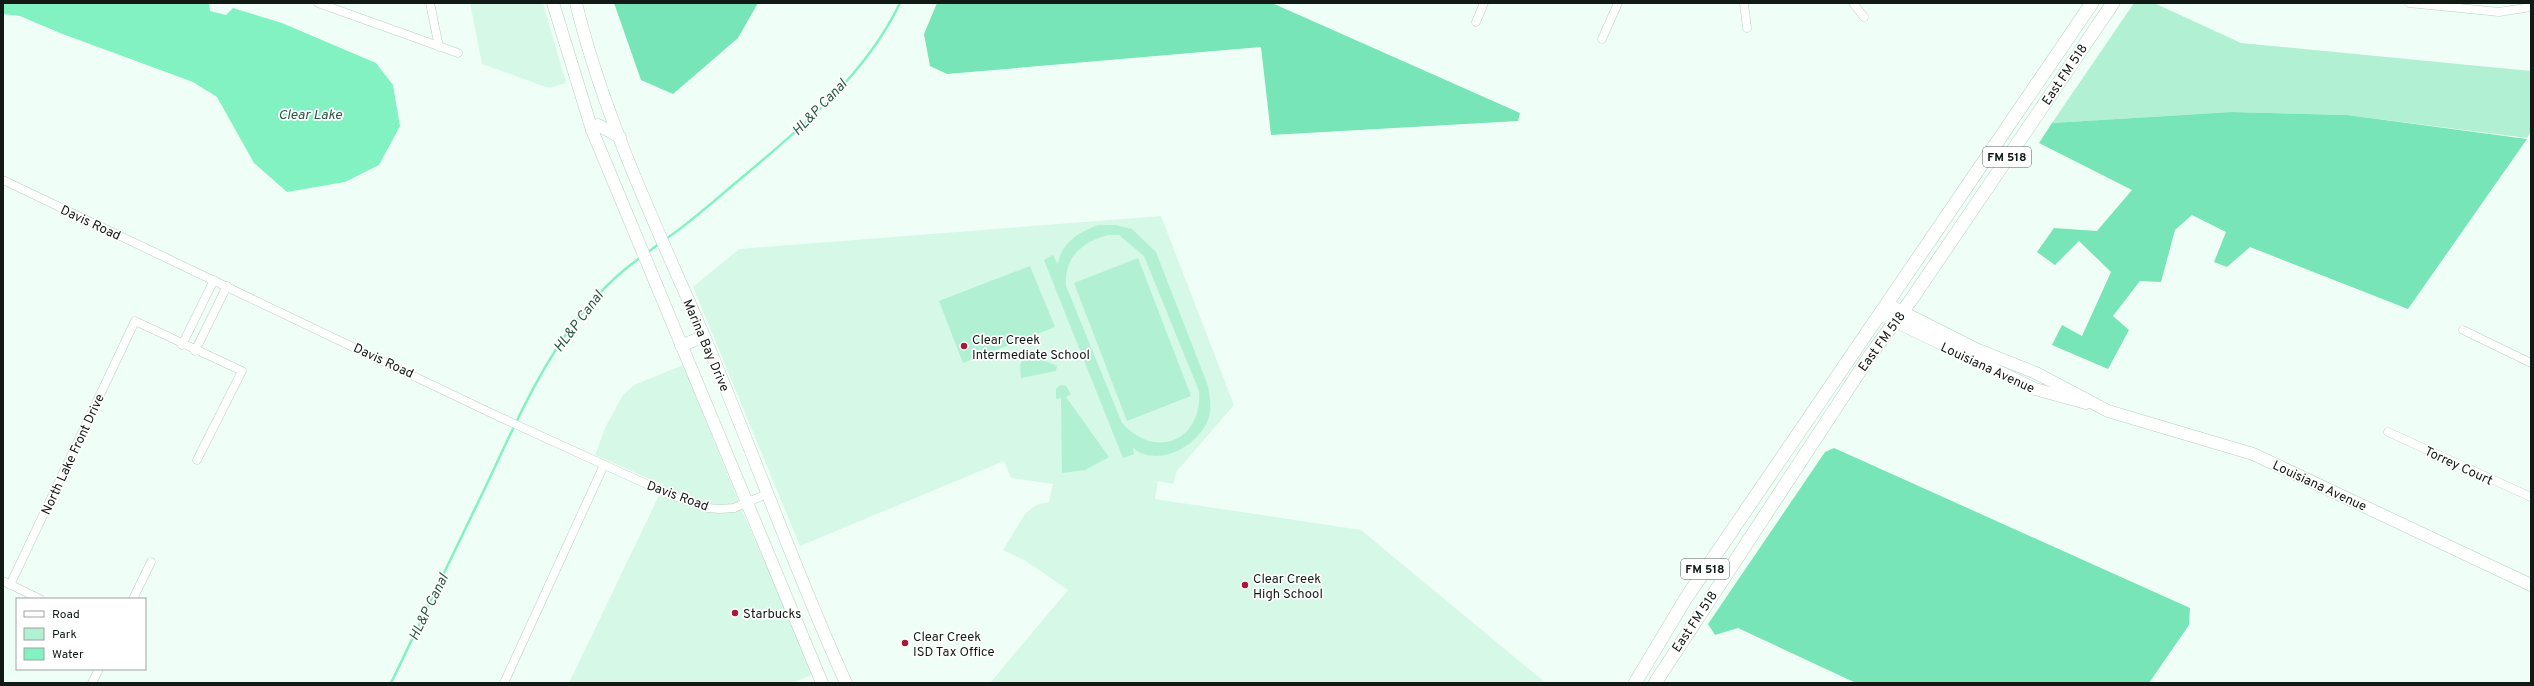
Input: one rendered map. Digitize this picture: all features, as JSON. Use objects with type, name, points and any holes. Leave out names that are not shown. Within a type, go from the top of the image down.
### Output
[{"type":"main road","name":"Marina Bay Drive","points":[[553,3],[592,130],[681,346],[783,586],[822,683]]},
{"type":"main road","name":"Marina Bay Drive","points":[[576,3],[582,26],[620,137],[769,493],[820,626],[846,683]]},
{"type":"main road","name":"East FM 518","points":[[1635,683],[1686,598],[1780,458],[2092,3]]},
{"type":"main road","name":"East FM 518","points":[[1655,683],[1702,609],[1871,354],[1898,317],[2113,3]]},
{"type":"main road","points":[[592,130],[598,125],[602,126],[620,137]]},
{"type":"main road","points":[[1983,164],[1996,174]]},
{"type":"main road","name":"Louisiana Avenue","points":[[1883,309],[1898,317],[1976,350],[2036,372],[2101,407],[2253,454],[2531,585]]},
{"type":"main road","points":[[681,346],[704,336]]},
{"type":"main road","points":[[1780,458],[1796,469]]},
{"type":"main road","points":[[783,586],[801,579]]},
{"type":"main road","points":[[1686,598],[1702,609]]},
{"type":"main road","points":[[800,630],[820,626]]},
{"type":"street","points":[[318,3],[337,6],[439,47],[458,53]]},
{"type":"street","points":[[430,3],[439,47]]},
{"type":"street","points":[[1476,22],[1484,3]]},
{"type":"street","points":[[1602,38],[1618,3]]},
{"type":"street","points":[[1744,3],[1747,28]]},
{"type":"street","points":[[1853,3],[1864,17]]},
{"type":"street","points":[[2409,3],[2499,12],[2531,7]]},
{"type":"street","name":"Davis Road","points":[[3,180],[493,414],[666,493],[708,508],[734,508],[769,493]]},
{"type":"street","points":[[197,460],[242,371],[182,345],[214,280]]},
{"type":"street","points":[[196,351],[227,286]]},
{"type":"street","name":"North Lake Front Drive","points":[[7,583],[135,321],[182,345]]},
{"type":"street","points":[[2463,330],[2531,363]]},
{"type":"street","name":"Torrey Court","points":[[2388,432],[2531,497]]},
{"type":"street","points":[[504,683],[604,465]]},
{"type":"street","points":[[133,598],[151,562]]},
{"type":"street","points":[[7,583],[38,598]]},
{"type":"street","points":[[92,683],[98,670]]},
{"type":"shaded area","points":[[470,3],[543,3],[566,83],[549,88],[482,64]]},
{"type":"shaded area","points":[[614,3],[758,3],[738,38],[673,94],[641,80]]},
{"type":"shaded area","points":[[937,3],[1272,3],[1520,113],[1518,121],[1271,135],[1261,47],[947,74],[930,66],[924,34]]},
{"type":"shaded area","points":[[2231,112],[2347,115],[2527,139],[2408,309],[2250,247],[2227,267],[2214,262],[2226,232],[2192,215],[2175,230],[2161,282],[2140,281],[2113,316],[2129,330],[2108,369],[2052,345],[2062,325],[2082,336],[2111,272],[2079,241],[2055,265],[2037,252],[2054,228],[2097,231],[2132,190],[2039,143],[2052,123]]},
{"type":"shaded area","name":"Clear Creek Intermediate School","points":[[1161,216],[1234,405],[1177,471],[1173,484],[1158,481],[1155,499],[1361,530],[1546,683],[990,683],[1068,590],[1026,561],[1003,550],[1025,514],[1036,505],[1049,502],[1053,484],[1011,478],[1004,461],[800,546],[693,287],[739,249]]},
{"type":"shaded area","points":[[683,365],[747,522],[814,674],[792,683],[569,683],[664,485],[595,455],[606,426],[623,395],[634,385]]},
{"type":"shaded area","points":[[1834,448],[2190,608],[2189,625],[2149,683],[1856,683],[1738,628],[1715,635],[1708,624],[1825,452]]},
{"type":"green space","points":[[2134,3],[2154,3],[2241,43],[2531,71],[2531,132],[2527,138],[2347,115],[2231,112],[2052,123]]},
{"type":"green space","points":[[1098,225],[1115,225],[1132,229],[1156,252],[1208,386],[1210,407],[1208,420],[1203,430],[1195,439],[1176,452],[1154,456],[1143,454],[1133,448],[1134,454],[1123,458],[1044,260],[1053,255],[1058,264],[1063,250],[1072,239],[1084,231]],"holes":[[[1108,235],[1119,235],[1144,256],[1199,391],[1198,408],[1193,422],[1185,433],[1175,440],[1162,442],[1149,441],[1135,435],[1122,423],[1066,286],[1068,267],[1076,252],[1090,242],[1099,238]]]},
{"type":"green space","points":[[1138,258],[1191,396],[1127,421],[1074,283]]},
{"type":"green space","points":[[1030,266],[1055,327],[963,363],[939,301]]},
{"type":"green space","points":[[1024,352],[1057,366],[1056,371],[1021,378],[1020,366]]},
{"type":"green space","points":[[1060,385],[1066,386],[1071,394],[1066,397],[1109,457],[1085,470],[1062,473],[1061,398],[1056,399],[1056,389]]},
{"type":"water","name":"Clear Lake","points":[[3,3],[209,3],[210,11],[226,15],[233,8],[282,23],[376,63],[393,85],[400,126],[379,165],[345,182],[287,192],[254,163],[217,97],[193,82],[60,33],[20,16],[3,14]]},
{"type":"waterway","name":"HL&P Canal","points":[[666,239],[694,218],[762,161],[808,121],[829,100],[850,78],[869,54],[886,29],[900,3]]},
{"type":"waterway","name":"HL&P Canal","points":[[647,253],[660,243]]},
{"type":"waterway","name":"HL&P Canal","points":[[391,683],[515,425],[548,363],[567,333],[588,305],[613,280],[641,257]]},
{"type":"place","name":"Clear Creek Intermediate School","points":[[964,346]]},
{"type":"place","name":"Clear Creek High School","points":[[1245,585]]},
{"type":"place","name":"Starbucks","points":[[735,613]]},
{"type":"place","name":"Clear Creek ISD Tax Office","points":[[905,643]]}]
